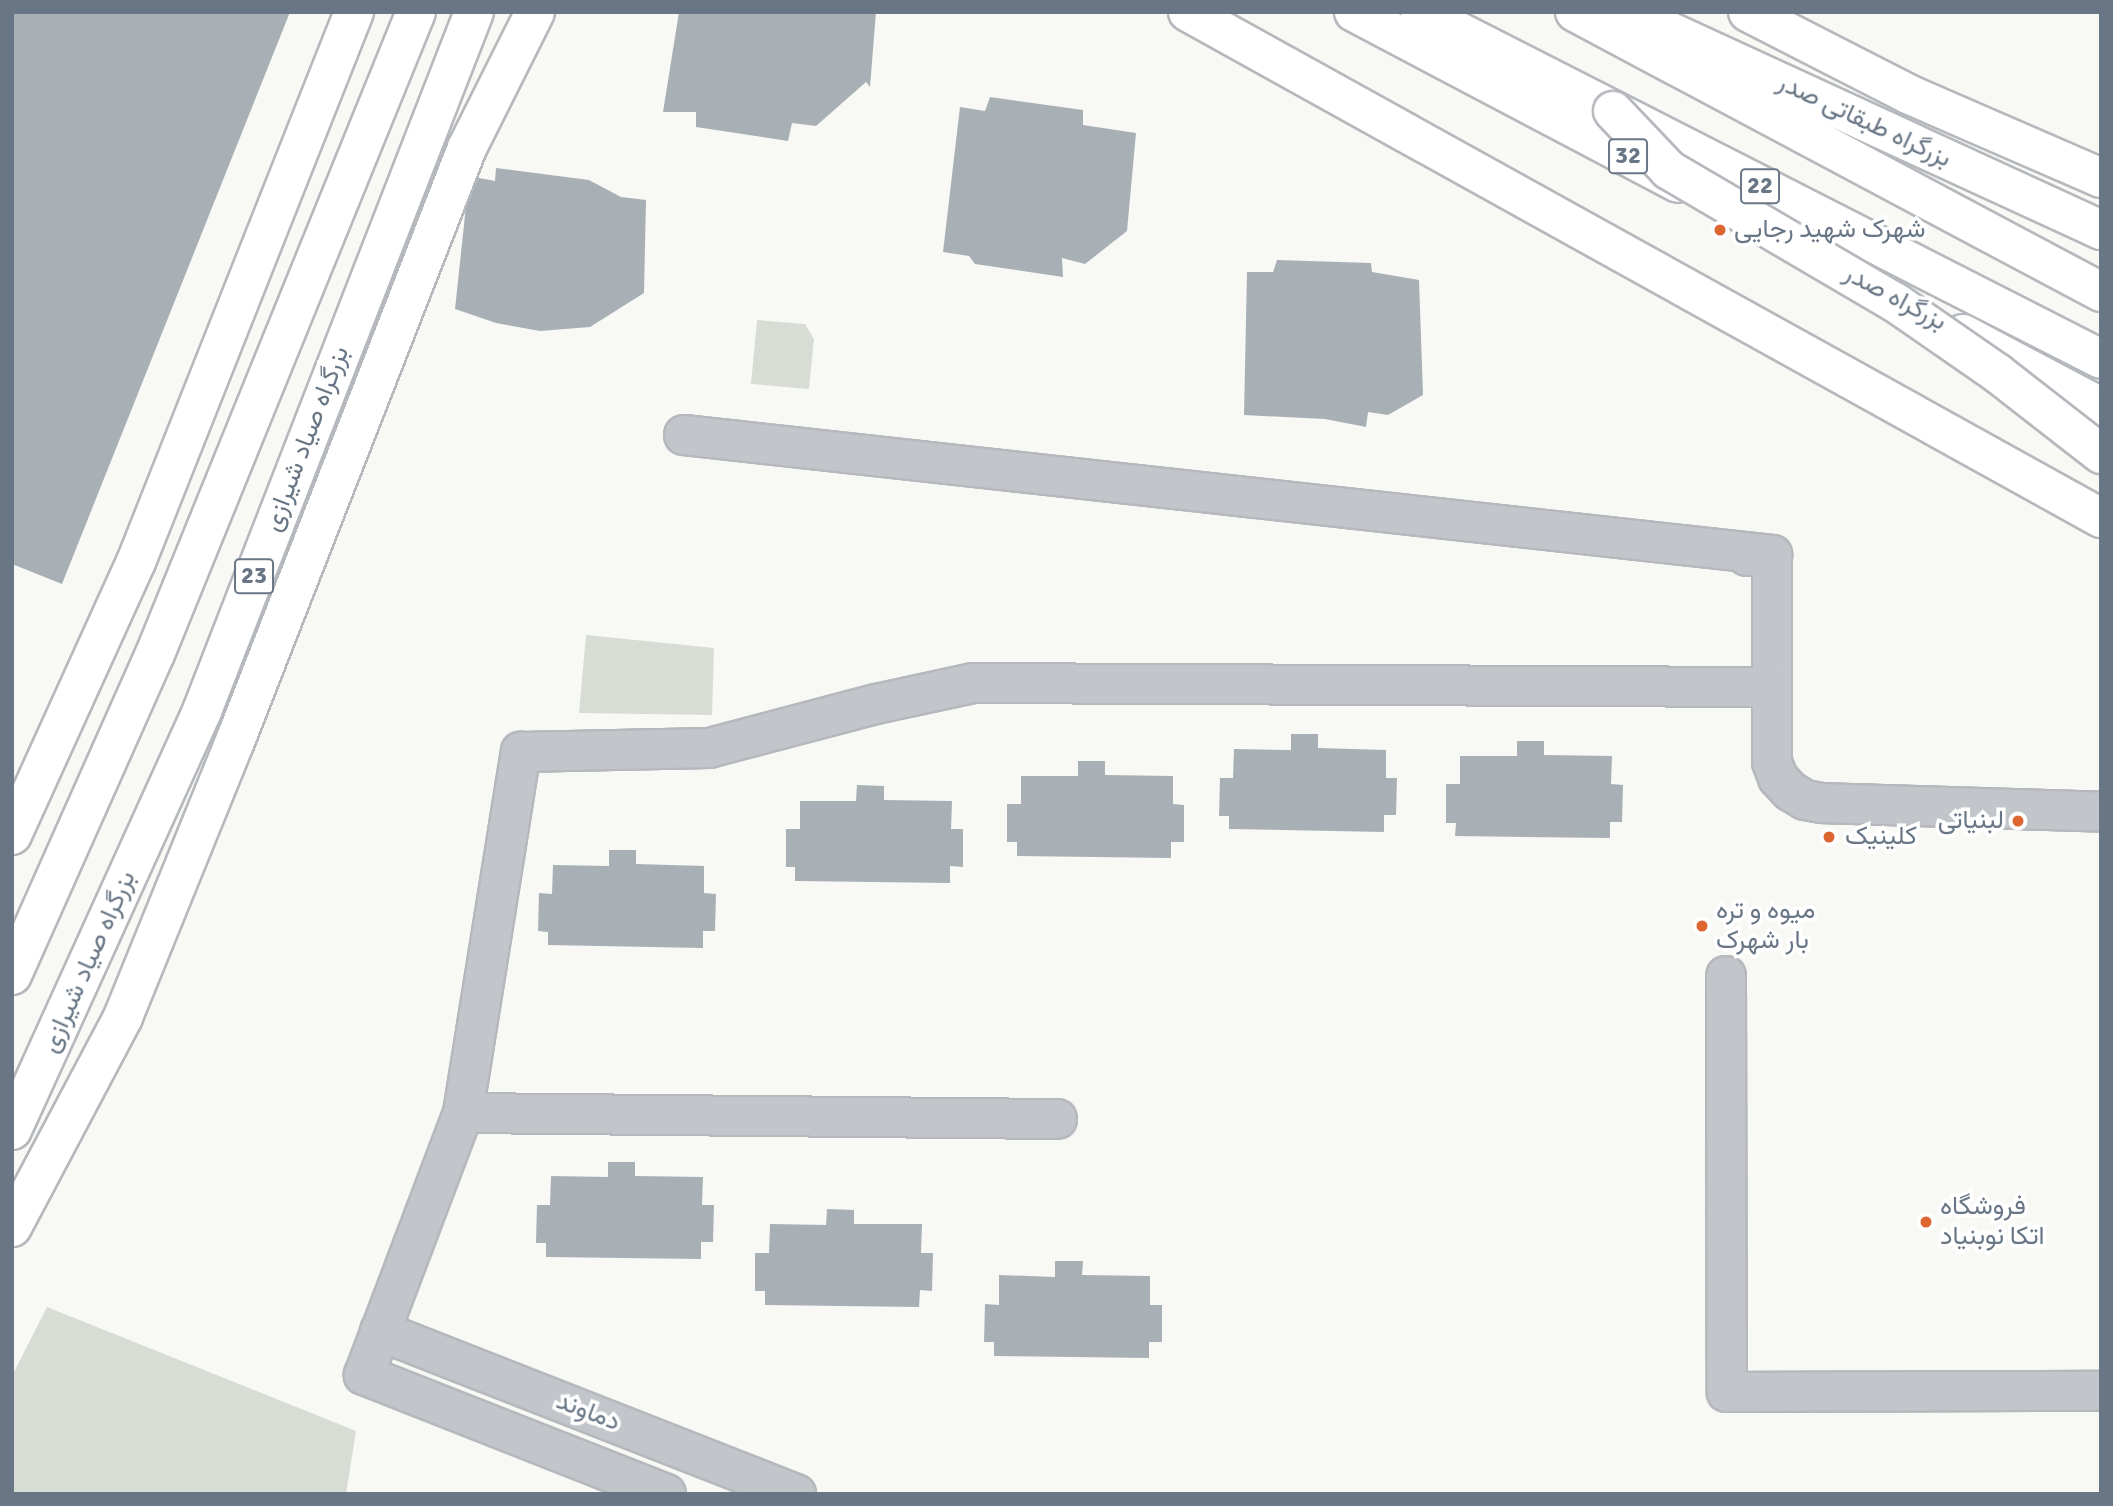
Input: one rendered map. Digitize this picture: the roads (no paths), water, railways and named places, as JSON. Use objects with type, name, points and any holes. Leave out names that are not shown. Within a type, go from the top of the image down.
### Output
[{"type":"highway","points":[[12,835],[136,562],[354,12]]},
{"type":"highway","name":"23","points":[[12,975],[155,654],[416,12]]},
{"type":"highway","name":"بزرگراه صیاد شیرازی","points":[[12,1130],[202,711],[474,12]]},
{"type":"highway","points":[[12,1227],[123,1017],[234,744],[467,148],[535,12]]},
{"type":"highway","points":[[1188,12],[2101,517]]},
{"type":"highway","name":"بزرگراه صدر","points":[[1354,12],[2101,407]]},
{"type":"highway","name":"22","points":[[1420,12],[2101,359]]},
{"type":"highway","points":[[1575,12],[2101,292]]},
{"type":"highway","name":"بزرگراه طبقاتی صدر","points":[[1627,12],[2101,230]]},
{"type":"highway","points":[[1748,12],[1908,94],[2101,178]]},
{"type":"highway","points":[[1613,111],[1669,170],[1896,303],[1997,373],[2101,454]]},
{"type":"street","points":[[684,435],[1772,555]]},
{"type":"street","points":[[1473,533],[1741,556],[1772,555]]},
{"type":"street","points":[[1772,555],[1772,762],[1778,778],[1790,791],[1805,800],[2101,812]]},
{"type":"street","points":[[380,1331],[463,1113],[521,752],[709,748],[876,704],[973,683],[1772,687]]},
{"type":"street","points":[[1726,976],[1727,1392],[2101,1391]]},
{"type":"street","points":[[463,1113],[1056,1119]]},
{"type":"street","name":"دماوند","points":[[666,1494],[364,1376],[380,1331],[796,1494]]},
{"type":"place","name":"شهرک شهید رجایی","points":[[1720,230]]},
{"type":"place","name":"لبنیاتی","points":[[2018,821]]},
{"type":"place","name":"کلینیک","points":[[1829,837]]},
{"type":"place","name":"میوه و تره بار شهرک","points":[[1702,926]]},
{"type":"place","name":"فروشگاه اتکا نوبنیاد","points":[[1926,1222]]}]
